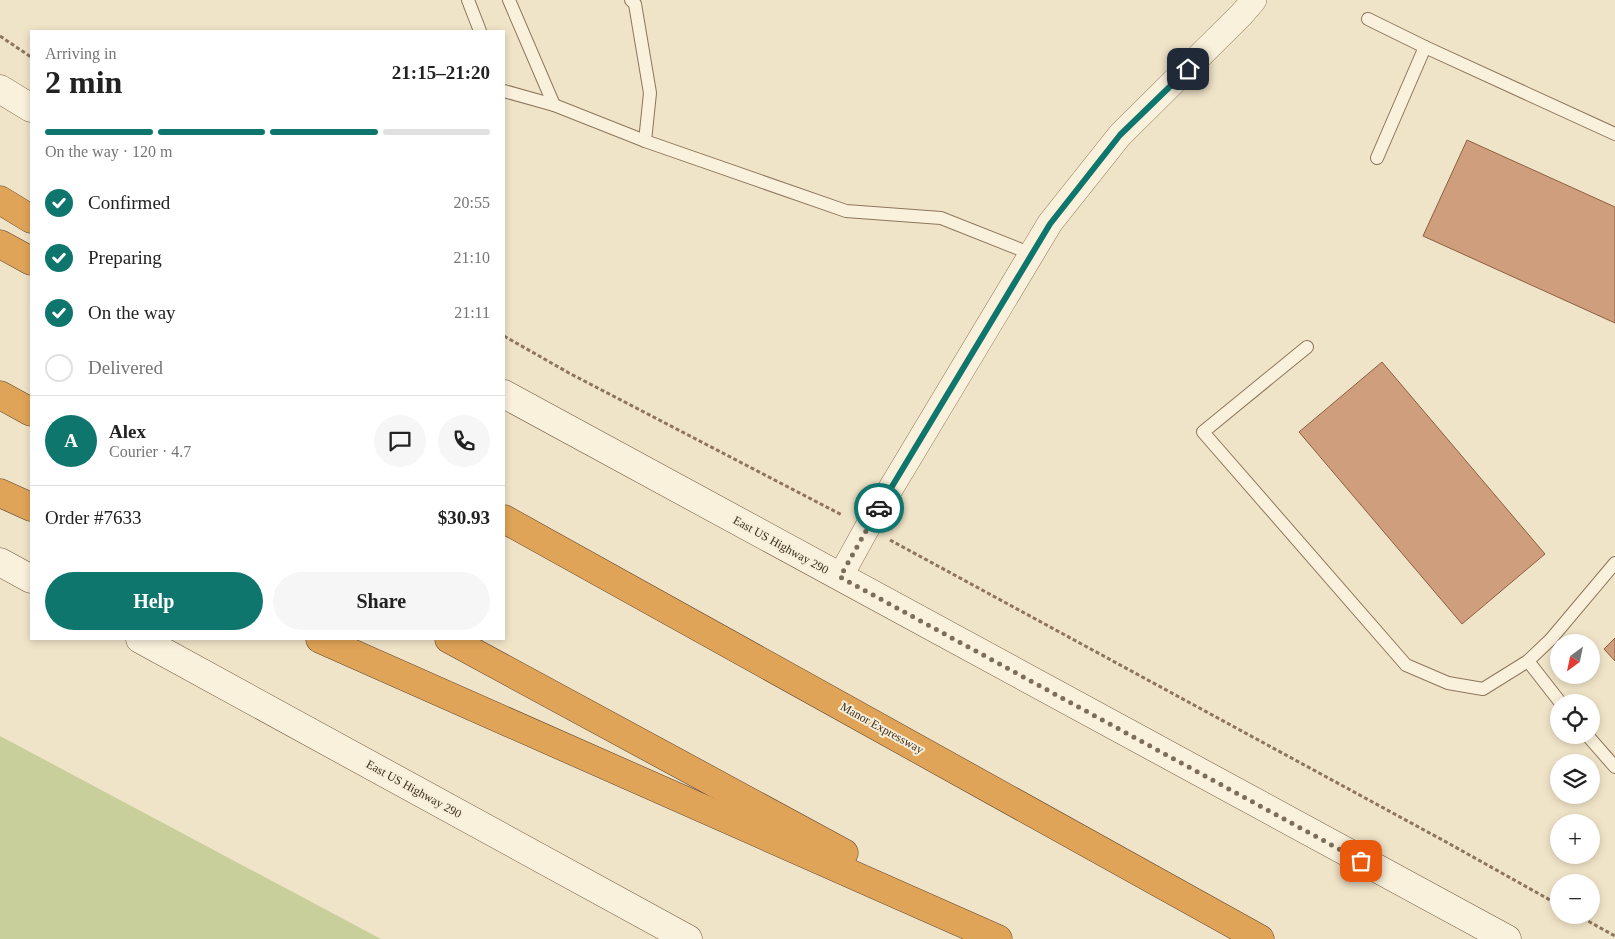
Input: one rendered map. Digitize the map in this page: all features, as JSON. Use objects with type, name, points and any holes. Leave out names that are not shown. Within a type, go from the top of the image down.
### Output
[{"type":"highway","points":[[0,200],[30,218]]},
{"type":"highway","points":[[0,244],[30,260]]},
{"type":"highway","points":[[0,395],[30,411]]},
{"type":"highway","points":[[0,493],[30,508]]},
{"type":"highway","name":"Manor Expressway","points":[[505,520],[1260,939]]},
{"type":"highway","points":[[322,640],[998,939]]},
{"type":"highway","points":[[451,640],[1002,939]]},
{"type":"main road","points":[[0,89],[30,107]]},
{"type":"main road","name":"East US Highway 290","points":[[505,395],[1507,939]]},
{"type":"main road","points":[[0,562],[30,578]]},
{"type":"main road","name":"East US Highway 290","points":[[142,640],[688,939]]},
{"type":"street","points":[[840,577],[867,528],[1050,224],[1120,135],[1241,16],[1254,0]]},
{"type":"lane","points":[[468,0],[480,30]]},
{"type":"lane","points":[[509,0],[554,105]]},
{"type":"lane","points":[[631,0],[634,4],[650,93],[645,141]]},
{"type":"lane","points":[[1368,19],[1615,134]]},
{"type":"lane","points":[[1377,158],[1425,47]]},
{"type":"lane","points":[[505,91],[554,105],[645,141],[846,211],[941,218],[1032,254]]},
{"type":"lane","points":[[1307,347],[1203,432],[1406,665],[1448,684],[1483,688],[1528,661],[1551,639],[1615,563]]},
{"type":"lane","points":[[1528,661],[1554,694]]},
{"type":"lane","points":[[1595,744],[1615,767]]},
{"type":"path","points":[[0,36],[30,55]]},
{"type":"path","points":[[505,337],[569,373],[867,528],[1550,900]]},
{"type":"path","points":[[1593,924],[1615,936]]},
{"type":"green space","points":[[0,736],[381,939],[0,939]]},
{"type":"building","points":[[1467,140],[1615,207],[1615,323],[1423,236]]},
{"type":"building","points":[[1382,362],[1545,554],[1462,624],[1299,432]]},
{"type":"building","points":[[1615,638],[1615,661],[1604,649]]},
{"type":"way so far","points":[[879,508],[840,577],[1361,861]]},
{"type":"route","points":[[879,508],[1050,224],[1120,135],[1188,69]]}]
